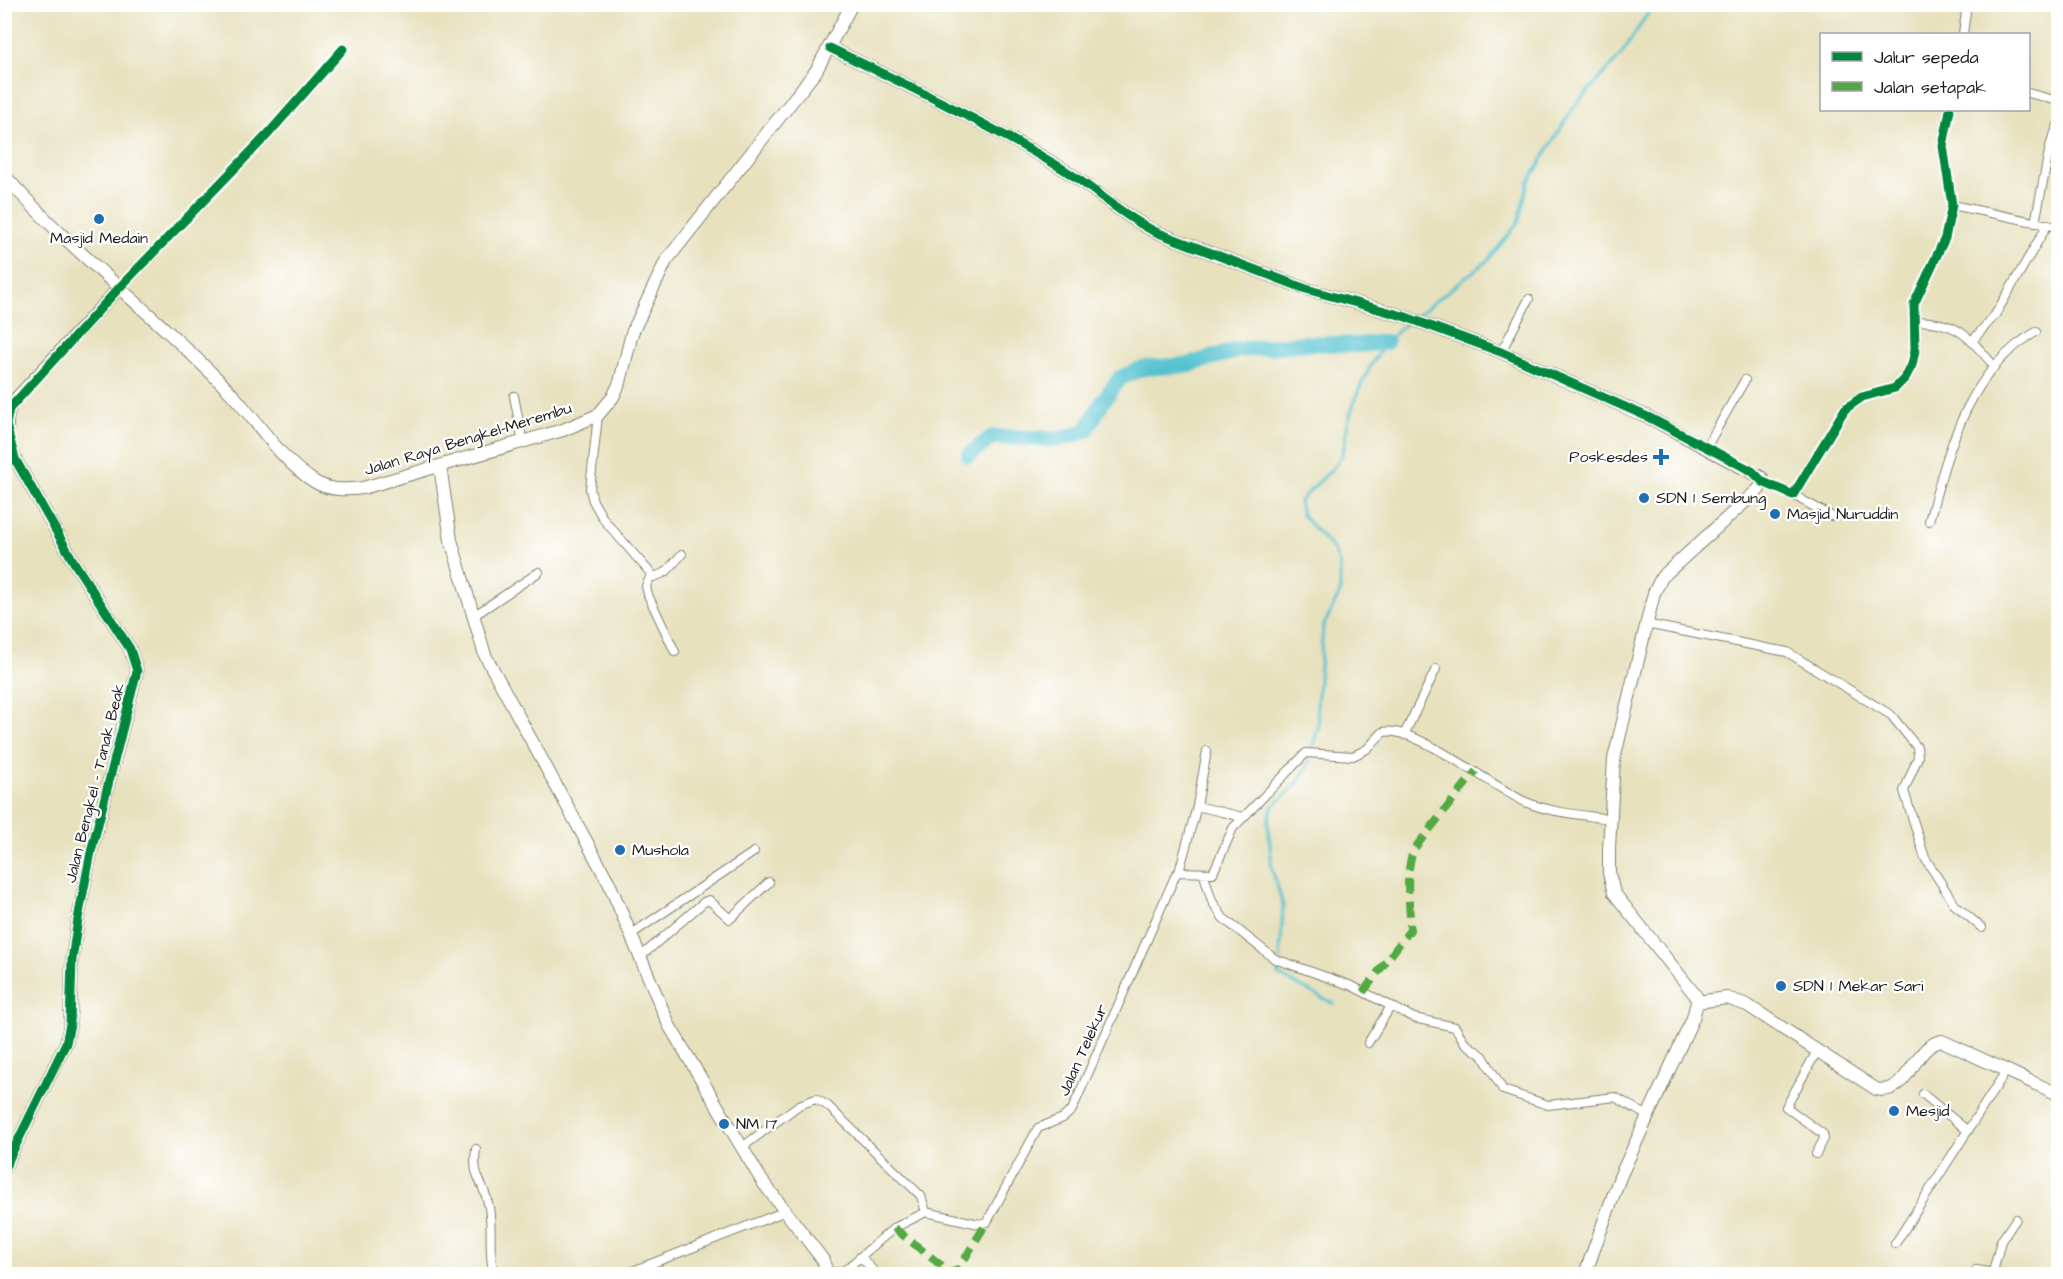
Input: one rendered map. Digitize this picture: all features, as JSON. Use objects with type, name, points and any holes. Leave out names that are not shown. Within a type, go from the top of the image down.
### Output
[{"type":"street","name":"Jalan Raya Bengkel-Merembu","points":[[4,175],[29,204],[231,393],[290,460],[317,484],[342,490],[357,489],[523,443],[563,430],[598,415],[619,387],[632,333],[666,261],[816,71],[852,4]]},
{"type":"street","points":[[1963,33],[1967,4]]},
{"type":"street","points":[[830,48],[959,111],[1058,166],[1099,191],[1142,225],[1156,232],[1306,289],[1403,316],[1501,352],[1648,417],[1707,446],[1758,475],[1763,482],[1831,516]]},
{"type":"street","points":[[119,288],[268,134],[344,49]]},
{"type":"street","points":[[2030,94],[2058,101]]},
{"type":"street","points":[[1793,495],[1845,409],[1862,398],[1895,388],[1905,378],[1914,357],[1914,304],[1945,238],[1952,205],[1943,146],[1950,111]]},
{"type":"street","points":[[2035,223],[2050,146],[2058,125]]},
{"type":"street","points":[[1952,205],[2058,227]]},
{"type":"street","points":[[1973,340],[1995,315],[2048,224]]},
{"type":"street","name":"Jalan Bengkel - Tanak Beak","points":[[4,1169],[66,1043],[70,1024],[72,960],[78,919],[91,852],[137,671],[130,649],[75,564],[15,459],[9,444],[7,418],[13,402],[119,288]]},
{"type":"street","points":[[1501,352],[1529,299]]},
{"type":"street","points":[[1914,321],[1944,322],[1973,340],[1995,368]]},
{"type":"street","points":[[1929,521],[1959,419],[1978,388],[1995,368],[2036,332]]},
{"type":"street","points":[[1707,446],[1745,380]]},
{"type":"street","points":[[514,396],[523,443]]},
{"type":"street","points":[[598,415],[590,494],[604,520],[651,575],[662,576],[682,554]]},
{"type":"street","points":[[440,466],[451,540],[485,655],[600,865],[669,1025],[741,1148],[762,1181],[823,1260],[829,1275],[845,1270],[894,1228],[926,1212],[921,1196],[859,1133],[821,1101],[809,1099],[741,1148]]},
{"type":"street","points":[[1585,1275],[1603,1217],[1646,1115],[1693,1018],[1697,1002],[1696,996],[1614,893],[1610,873],[1610,819],[1614,759],[1654,593],[1662,577],[1763,482]]},
{"type":"street","points":[[472,617],[539,572]]},
{"type":"street","points":[[651,575],[646,586],[648,595],[675,652]]},
{"type":"street","points":[[1646,624],[1787,652],[1892,715],[1917,747],[1918,757],[1904,791],[1925,858],[1940,886],[1955,905],[1982,928]]},
{"type":"street","points":[[1404,735],[1436,669]]},
{"type":"street","points":[[1207,751],[1197,806],[1179,872],[1204,875],[1216,871],[1227,838],[1243,817],[1306,753],[1319,752],[1338,757],[1353,756],[1367,748],[1383,732],[1404,735],[1454,758],[1525,802],[1610,819]]},
{"type":"street","points":[[1197,806],[1243,817]]},
{"type":"street","points":[[630,935],[754,852]]},
{"type":"street","name":"Jalan Telekur","points":[[926,1212],[979,1224],[987,1222],[1038,1128],[1063,1118],[1072,1110],[1179,872]]},
{"type":"street","points":[[1204,875],[1212,901],[1223,918],[1275,959],[1330,977],[1414,1018],[1455,1027],[1465,1042],[1483,1056],[1500,1086],[1508,1092],[1548,1105],[1615,1097],[1646,1115]]},
{"type":"street","points":[[639,958],[704,902],[709,900],[730,919],[769,882]]},
{"type":"street","points":[[1697,1002],[1727,998],[1737,1000],[1867,1085],[1881,1090],[1895,1086],[1926,1051],[1938,1042],[1947,1042],[2058,1094]]},
{"type":"street","points":[[1368,1043],[1391,1006]]},
{"type":"street","points":[[1816,1154],[1824,1139],[1823,1134],[1786,1107],[1817,1051]]},
{"type":"street","points":[[1895,1244],[2006,1071]]},
{"type":"street","points":[[1923,1094],[1968,1131]]},
{"type":"street","points":[[476,1149],[475,1176],[486,1196],[490,1212],[490,1253],[494,1275]]},
{"type":"street","points":[[625,1275],[786,1211]]},
{"type":"street","points":[[1976,1270],[1996,1274],[2001,1242],[2016,1219]]},
{"type":"street","points":[[861,1257],[876,1275]]},
{"type":"waterway","points":[[1416,316],[1488,260],[1518,223],[1528,183],[1573,108],[1621,55],[1654,4]]},
{"type":"waterway","points":[[1280,959],[1283,905],[1272,869],[1268,822],[1272,807],[1296,785],[1307,767],[1319,724],[1317,707],[1323,627],[1340,593],[1340,566],[1334,550],[1302,515],[1299,502],[1339,460],[1352,409],[1363,381],[1387,342],[1408,322]]},
{"type":"waterway","points":[[969,455],[992,437],[1061,439],[1086,431],[1103,401],[1120,378],[1143,368],[1188,365],[1238,350],[1306,343],[1359,345],[1386,342]]},
{"type":"waterway","points":[[1279,965],[1278,975],[1334,1004]]},
{"type":"marked path","points":[[1363,992],[1410,930],[1408,879],[1414,849],[1476,771]]},
{"type":"marked path","points":[[894,1228],[951,1273],[958,1270],[987,1222]]},
{"type":"cycle path","points":[[830,48],[1002,134],[1071,174],[1156,232],[1306,289],[1403,316],[1501,352],[1648,417],[1752,471],[1763,482],[1793,495],[1845,409],[1862,397],[1895,388],[1905,378],[1912,365],[1915,350],[1914,304],[1945,238],[1952,205],[1943,146],[1950,111]]},
{"type":"cycle path","points":[[4,1169],[66,1043],[70,1024],[72,960],[78,919],[91,852],[137,671],[130,649],[75,564],[15,459],[6,425],[9,409],[119,288],[268,134],[343,49]]},
{"type":"place","name":"Masjid Medain","points":[[99,219]]},
{"type":"place","name":"Poskesdes","points":[[1661,457]]},
{"type":"place","name":"SDN 1 Sembung","points":[[1644,498]]},
{"type":"place","name":"Masjid Nuruddin","points":[[1775,514]]},
{"type":"place","name":"Mushola","points":[[620,850]]},
{"type":"place","name":"SDN 1 Mekar Sari","points":[[1781,986]]},
{"type":"place","name":"Mesjid","points":[[1894,1111]]},
{"type":"place","name":"NM 17","points":[[724,1124]]}]
